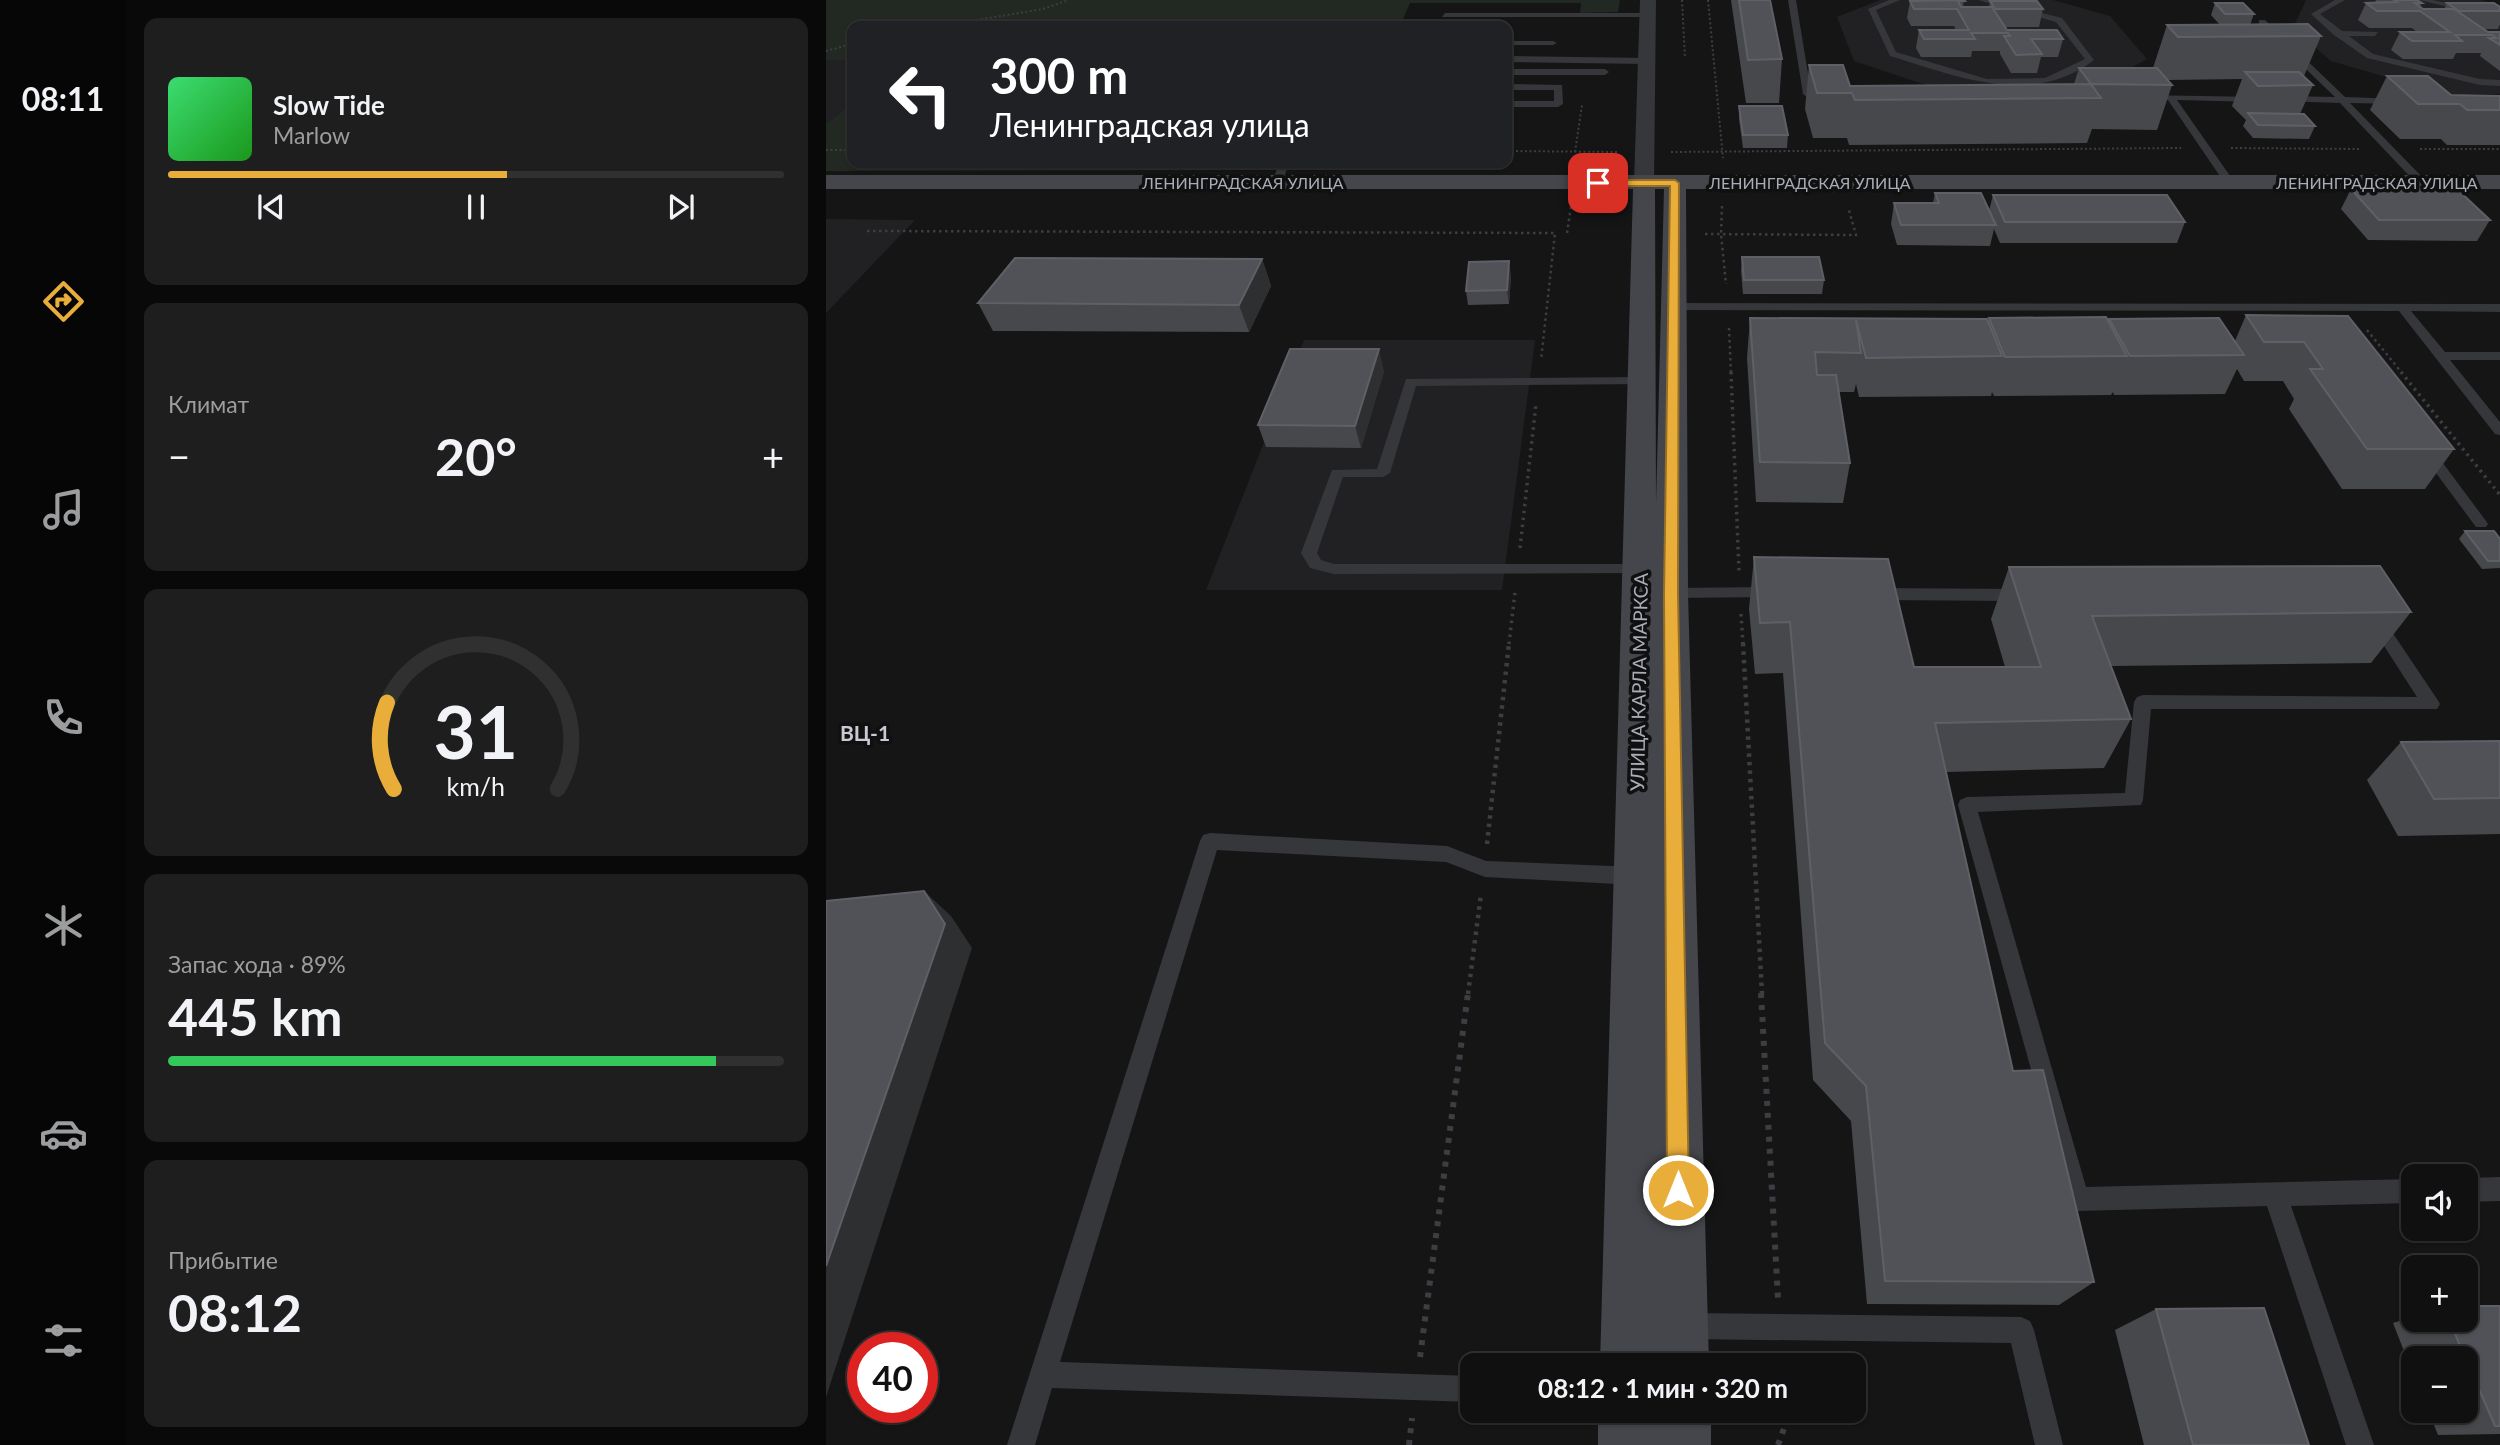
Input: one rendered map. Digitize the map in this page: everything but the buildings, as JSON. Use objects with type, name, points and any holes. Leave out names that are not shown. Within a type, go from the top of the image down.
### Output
[{"type":"street","name":"УЛИЦА КАРЛА МАРКСА","points":[[1629,1353],[1636,876],[1673,306],[1674,234],[1659,184],[1645,152],[1643,69],[1648,8]]},
{"type":"street","name":"ЛЕНИНГРАДСКАЯ УЛИЦА","points":[[826,184],[1280,173],[1574,184]]},
{"type":"street","name":"ЛЕНИНГРАДСКАЯ УЛИЦА","points":[[1723,184],[2421,183]]},
{"type":"street","points":[[826,184],[2500,183]]},
{"type":"street","name":"УЛИЦА КАРЛА МАРКСА","points":[[1659,184],[1643,381],[1656,581],[1680,1353]]},
{"type":"street","points":[[1628,1423],[1628,1445]]},
{"type":"street","points":[[1681,1423],[1681,1445]]},
{"type":"lane","points":[[1792,0],[1807,93],[1844,96]]},
{"type":"lane","points":[[1896,0],[1872,9],[1893,54],[1977,81],[2037,82],[2072,70],[2090,60],[2059,20],[1982,0]]},
{"type":"lane","points":[[2341,0],[2315,14],[2370,56],[2480,82],[2500,83]]},
{"type":"lane","points":[[2423,0],[2500,17]]},
{"type":"lane","points":[[1444,15],[1648,8]]},
{"type":"lane","points":[[2262,22],[2303,59],[2339,100],[2421,183]]},
{"type":"lane","points":[[2274,33],[2287,33]]},
{"type":"lane","points":[[2325,33],[2375,34]]},
{"type":"lane","points":[[1512,43],[1553,43]]},
{"type":"lane","points":[[1512,59],[1643,69]]},
{"type":"lane","points":[[2290,59],[2303,59]]},
{"type":"lane","points":[[2072,70],[2084,74]]},
{"type":"lane","points":[[1512,72],[1611,72]]},
{"type":"lane","points":[[1512,87],[1559,87],[1558,104],[1512,104]]},
{"type":"lane","points":[[2134,93],[2159,98],[2412,101]]},
{"type":"lane","points":[[2171,98],[2230,183]]},
{"type":"lane","points":[[1673,306],[2323,313],[2402,308],[2500,308]]},
{"type":"lane","points":[[2402,308],[2500,431]]},
{"type":"lane","points":[[2441,356],[2500,356]]},
{"type":"lane","points":[[1643,381],[1410,382],[1384,473],[1337,473],[1308,553],[1315,565],[1334,569],[1656,581],[1740,592],[1784,593]]},
{"type":"lane","points":[[2416,438],[2481,524]]},
{"type":"lane","points":[[1853,594],[2045,595]]},
{"type":"lane","points":[[2365,604],[2431,704],[2143,702],[2134,800],[1967,805],[2077,1199],[2401,1191]]},
{"type":"lane","points":[[1021,1445],[1210,841],[1447,854],[1485,869],[1636,876]]},
{"type":"lane","points":[[2478,1189],[2500,1189]]},
{"type":"lane","points":[[2276,1194],[2360,1445]]},
{"type":"lane","points":[[1680,1326],[2021,1330],[2049,1445]]},
{"type":"lane","points":[[1045,1375],[1460,1389]]},
{"type":"path","points":[[971,21],[1042,9],[1069,0]]},
{"type":"path","points":[[1682,0],[1685,58]]},
{"type":"path","points":[[1708,0],[1723,151],[1721,234],[1728,306],[1740,592],[1780,1328]]},
{"type":"path","points":[[826,51],[847,45]]},
{"type":"path","points":[[1567,233],[1574,184],[1575,151],[1587,72]]},
{"type":"path","points":[[1512,151],[2500,149]]},
{"type":"path","points":[[826,150],[847,150]]},
{"type":"path","points":[[1674,234],[1856,235],[1847,203]]},
{"type":"path","points":[[867,231],[1555,233]]},
{"type":"path","points":[[2362,323],[2500,495]]},
{"type":"path","points":[[1778,1445],[1786,1423]]},
{"type":"shaded area","points":[[826,0],[1620,0],[1618,12],[1580,13],[1581,3],[1410,3],[1402,21],[847,21],[847,60],[826,60]]},
{"type":"shaded area","points":[[1880,0],[2053,0],[2110,16],[2147,59],[2083,95],[1953,94],[1854,61],[1837,17]]},
{"type":"shaded area","points":[[2306,0],[2481,0],[2500,5],[2500,94],[2444,94],[2331,61],[2293,28]]},
{"type":"shaded area","points":[[826,60],[847,60],[847,107],[826,124]]},
{"type":"shaded area","points":[[847,107],[847,168],[1265,168],[826,171],[826,124]]},
{"type":"shaded area","points":[[826,219],[915,220],[826,313]]},
{"type":"shaded area","points":[[1304,340],[1535,340],[1502,590],[1206,590]]},
{"type":"district","name":"ВЦ-1","points":[[865,734]]},
{"type":"route","points":[[1598,183],[1675,183],[1671,593],[1678,1190]]}]
